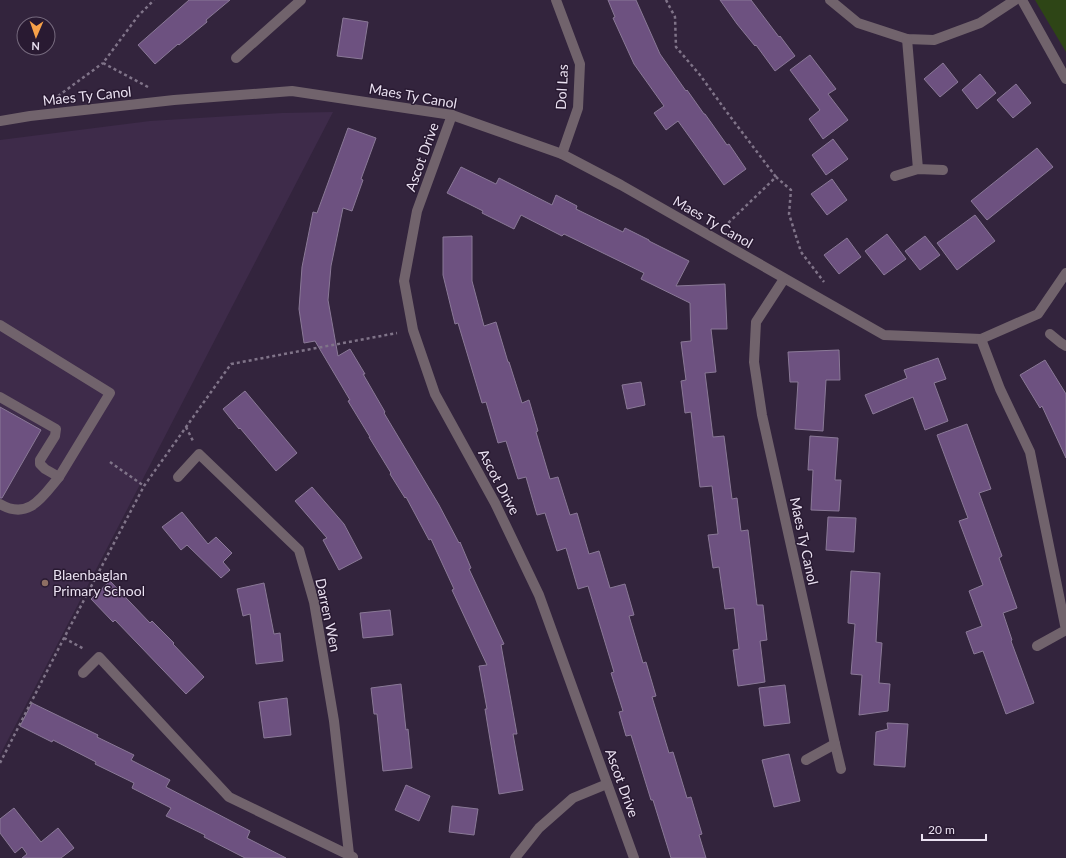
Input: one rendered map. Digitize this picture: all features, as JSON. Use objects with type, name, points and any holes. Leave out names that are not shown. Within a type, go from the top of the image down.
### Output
[{"type":"street","points":[[236,58],[301,0]]},
{"type":"street","name":"Dol Las","points":[[556,0],[580,64],[578,108],[562,154]]},
{"type":"street","points":[[830,0],[858,23],[907,39],[934,40],[980,23],[1015,0]]},
{"type":"street","points":[[1022,0],[1066,79]]},
{"type":"street","points":[[907,39],[918,170]]},
{"type":"street","name":"Maes Ty Canol","points":[[0,121],[30,116],[174,100],[292,91],[452,115],[562,154],[621,185],[884,335],[981,339],[1038,314],[1066,273]]},
{"type":"street","name":"Ascot Drive","points":[[452,115],[417,211],[404,281],[414,330],[435,394],[495,503],[539,595],[634,858]]},
{"type":"street","points":[[895,176],[918,170],[943,170]]},
{"type":"street","name":"Maes Ty Canol","points":[[784,279],[756,322],[754,362],[762,415],[835,744],[842,769]]},
{"type":"street","points":[[0,325],[110,393],[58,477],[41,499],[32,506],[20,510],[11,509],[0,504]]},
{"type":"street","points":[[1050,334],[1064,342]]},
{"type":"street","points":[[981,339],[1000,389],[1030,452],[1066,630],[1037,646]]},
{"type":"street","points":[[0,397],[56,429],[55,436],[40,460],[40,464],[58,477]]},
{"type":"street","name":"Darren Wen","points":[[178,477],[199,454],[298,550],[314,602],[334,721],[352,856]]},
{"type":"street","points":[[84,673],[99,657]]},
{"type":"street","name":"Darren Wen","points":[[99,657],[229,797],[352,856]]},
{"type":"street","points":[[806,760],[835,744]]},
{"type":"street","points":[[515,858],[539,828],[573,798],[608,784]]},
{"type":"path","points":[[55,98],[103,63],[138,16],[154,0]]},
{"type":"path","points":[[666,0],[675,17],[676,47],[700,75],[776,177],[791,190],[789,214],[801,252],[828,287]]},
{"type":"path","points":[[103,63],[174,100]]},
{"type":"path","points":[[712,237],[776,177]]},
{"type":"path","points":[[0,764],[144,486],[231,364],[414,330]]},
{"type":"path","points":[[110,462],[144,486]]},
{"type":"path","points":[[64,638],[99,657]]},
{"type":"shaded area","name":"Blaenbaglan Primary School","points":[[333,112],[0,755],[0,140],[150,121],[282,113]]},
{"type":"green space","points":[[1035,0],[1066,0],[1066,52]]},
{"type":"building","points":[[189,0],[230,0],[206,20],[207,22],[155,64],[138,45]]},
{"type":"building","points":[[608,0],[636,0],[660,54],[727,145],[729,144],[746,169],[724,185],[678,121],[666,130],[654,113],[664,106],[634,64],[613,18],[615,17]]},
{"type":"building","points":[[720,0],[751,0],[795,56],[775,71],[756,45],[755,46],[737,24]]},
{"type":"building","points":[[343,18],[368,22],[362,59],[337,56]]},
{"type":"building","points":[[810,55],[836,89],[828,94],[848,120],[823,139],[809,119],[820,110],[790,70]]},
{"type":"building","points":[[943,63],[958,82],[940,97],[924,79]]},
{"type":"building","points":[[980,74],[996,93],[977,109],[962,90]]},
{"type":"building","points":[[1016,84],[1031,103],[1013,118],[997,100]]},
{"type":"building","points":[[348,128],[376,138],[361,179],[363,180],[352,211],[343,208],[331,266],[328,300],[338,356],[350,349],[365,374],[363,374],[385,412],[384,413],[439,505],[459,543],[460,542],[471,568],[469,569],[504,644],[501,645],[517,734],[513,734],[523,790],[499,794],[485,709],[487,709],[479,666],[487,665],[452,590],[454,589],[431,539],[429,540],[406,497],[405,498],[390,474],[391,473],[348,401],[350,400],[315,341],[304,343],[299,309],[302,267],[313,212],[317,213]]},
{"type":"building","points":[[833,139],[848,159],[826,175],[812,155]]},
{"type":"building","points":[[1037,148],[1053,167],[987,220],[971,201]]},
{"type":"building","points":[[461,167],[496,184],[499,178],[552,205],[556,195],[577,206],[576,209],[623,232],[625,228],[689,261],[676,286],[725,284],[727,329],[711,329],[716,372],[705,373],[713,437],[724,436],[732,499],[737,498],[741,531],[748,530],[757,605],[763,605],[767,640],[760,641],[765,682],[738,686],[733,650],[739,649],[734,608],[725,609],[719,567],[713,568],[708,535],[718,534],[712,486],[700,487],[691,412],[685,413],[681,381],[686,380],[681,342],[691,341],[690,303],[641,279],[644,273],[564,234],[562,236],[521,215],[514,229],[447,193]]},
{"type":"building","points":[[832,179],[847,200],[827,215],[811,194]]},
{"type":"building","points":[[975,215],[995,241],[957,270],[937,243]]},
{"type":"building","points":[[887,234],[906,259],[884,275],[865,251]]},
{"type":"building","points":[[472,236],[472,281],[484,326],[496,322],[522,403],[529,400],[538,431],[536,432],[550,479],[558,477],[570,515],[577,513],[589,554],[599,551],[610,588],[625,584],[634,615],[629,616],[643,663],[646,662],[656,696],[652,697],[669,753],[673,752],[687,798],[691,797],[702,834],[699,835],[706,858],[671,858],[631,735],[626,736],[619,712],[623,711],[611,673],[614,672],[588,586],[578,589],[566,548],[557,551],[545,513],[537,515],[526,477],[518,479],[506,441],[498,443],[486,402],[482,403],[458,323],[455,324],[443,275],[443,237]]},
{"type":"building","points":[[925,236],[940,255],[920,270],[905,251]]},
{"type":"building","points":[[847,238],[861,257],[839,274],[824,255]]},
{"type":"building","points":[[839,350],[840,380],[826,380],[823,431],[795,429],[798,382],[790,382],[788,352]]},
{"type":"building","points":[[938,358],[946,379],[934,383],[948,421],[925,430],[913,397],[873,414],[865,395],[907,378],[904,370]]},
{"type":"building","points":[[1045,360],[1066,394],[1066,458],[1042,406],[1040,408],[1020,375]]},
{"type":"building","points":[[641,382],[645,405],[627,409],[622,385]]},
{"type":"building","points":[[245,391],[297,453],[276,471],[223,409]]},
{"type":"building","points":[[0,407],[41,430],[2,498],[0,498]]},
{"type":"building","points":[[967,424],[991,489],[979,493],[1002,556],[999,558],[1017,608],[1003,613],[1012,640],[1011,641],[1034,703],[1006,714],[983,651],[974,654],[966,632],[982,626],[969,591],[983,585],[959,521],[968,518],[937,435]]},
{"type":"building","points":[[810,436],[838,438],[835,480],[841,480],[839,511],[811,510],[813,470],[808,470]]},
{"type":"building","points":[[312,487],[344,524],[362,558],[339,570],[323,540],[327,538],[295,501]]},
{"type":"building","points":[[182,512],[208,544],[216,537],[232,553],[223,562],[230,570],[221,578],[187,545],[181,550],[162,527]]},
{"type":"building","points":[[828,517],[856,518],[854,552],[826,550]]},
{"type":"building","points":[[851,571],[880,573],[876,642],[882,643],[879,683],[890,684],[888,711],[859,715],[862,675],[851,674],[855,624],[848,623]]},
{"type":"building","points":[[110,581],[150,623],[152,621],[174,643],[173,644],[204,677],[186,694],[115,620],[113,622],[91,599]]},
{"type":"building","points":[[264,583],[274,634],[280,633],[283,661],[256,664],[250,614],[243,616],[237,589]]},
{"type":"building","points":[[390,610],[393,635],[363,638],[360,613]]},
{"type":"building","points":[[401,684],[412,768],[383,771],[377,714],[374,714],[371,688]]},
{"type":"building","points":[[785,685],[790,723],[764,726],[759,688]]},
{"type":"building","points":[[287,698],[291,735],[264,738],[259,702]]},
{"type":"building","points":[[32,703],[98,735],[97,737],[134,755],[131,760],[170,780],[166,787],[250,831],[247,838],[286,858],[245,858],[204,837],[205,835],[166,816],[171,808],[132,788],[134,783],[95,764],[96,762],[53,740],[52,742],[20,726]]},
{"type":"building","points":[[887,723],[908,724],[905,767],[874,765],[876,732],[888,729]]},
{"type":"building","points":[[789,754],[800,801],[774,807],[762,760]]},
{"type":"building","points":[[406,785],[430,796],[419,821],[395,810]]},
{"type":"building","points":[[452,806],[478,809],[474,835],[449,832]]},
{"type":"building","points":[[14,808],[41,842],[58,828],[74,848],[61,858],[22,858],[27,854],[22,847],[15,853],[0,833],[0,819]]},
{"type":"place","name":"Blaenbaglan Primary School","points":[[45,583]]}]
